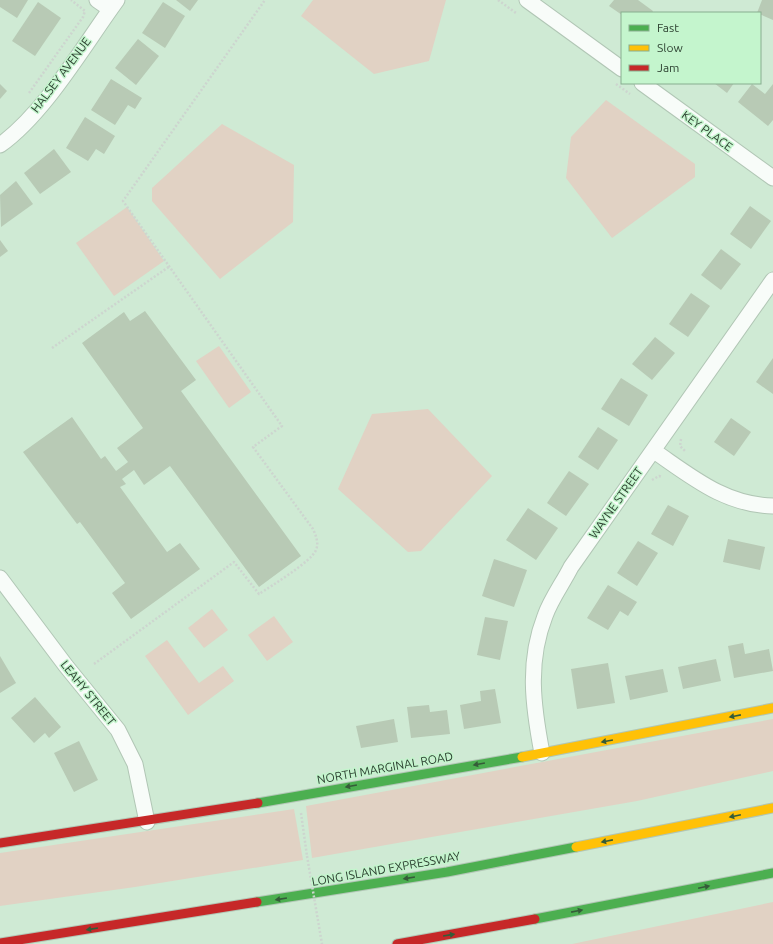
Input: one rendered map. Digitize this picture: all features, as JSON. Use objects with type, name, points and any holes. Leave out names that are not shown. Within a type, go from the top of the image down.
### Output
[{"type":"main road","name":"NORTH MARGINAL ROAD","points":[[0,843],[147,822],[542,753],[773,708]]},
{"type":"main road","name":"LONG ISLAND EXPRESSWAY","points":[[0,943],[447,872],[773,808]]},
{"type":"main road","points":[[447,872],[641,824]]},
{"type":"main road","points":[[397,944],[644,899],[773,872]]},
{"type":"main road","points":[[63,923],[228,908]]},
{"type":"street","points":[[97,0],[113,5]]},
{"type":"street","points":[[527,0],[621,68]]},
{"type":"street","name":"HALSEY AVENUE","points":[[0,145],[17,133],[54,87],[113,5]]},
{"type":"street","name":"KEY PLACE","points":[[643,84],[773,178]]},
{"type":"street","name":"WAYNE STREET","points":[[542,753],[533,706],[533,671],[535,656],[545,616],[571,567],[773,280]]},
{"type":"street","points":[[654,451],[716,493],[740,502],[773,506]]},
{"type":"street","name":"LEAHY STREET","points":[[0,578],[66,666],[118,730],[135,764],[147,822]]},
{"type":"path","points":[[26,97],[83,17],[85,11],[71,0]]},
{"type":"path","points":[[94,664],[234,562],[259,594],[309,560],[314,554],[318,545],[313,529],[253,447],[282,426],[123,201],[265,0]]},
{"type":"path","points":[[52,348],[170,266]]},
{"type":"path","points":[[684,432],[680,446],[690,455]]},
{"type":"path","points":[[647,486],[651,480],[659,476],[666,478]]},
{"type":"path","points":[[301,809],[307,856],[322,944]]},
{"type":"shaded area","points":[[313,0],[446,0],[429,61],[374,74],[301,16]]},
{"type":"shaded area","points":[[606,100],[695,164],[695,177],[612,238],[566,178],[571,137]]},
{"type":"shaded area","points":[[222,124],[294,165],[293,222],[220,279],[152,201],[152,188]]},
{"type":"shaded area","points":[[127,207],[164,261],[114,296],[76,243]]},
{"type":"shaded area","points":[[219,346],[251,392],[229,408],[196,361]]},
{"type":"shaded area","points":[[428,409],[492,476],[421,551],[408,552],[338,489],[372,414]]},
{"type":"shaded area","points":[[212,609],[228,630],[204,648],[188,628]]},
{"type":"shaded area","points":[[274,616],[293,642],[267,661],[248,635]]},
{"type":"shaded area","points":[[167,640],[199,683],[223,666],[234,681],[188,715],[145,656]]},
{"type":"shaded area","points":[[773,719],[773,771],[637,801],[312,858],[306,806]]},
{"type":"shaded area","points":[[294,809],[303,860],[135,887],[0,906],[0,853]]},
{"type":"shaded area","points":[[773,902],[773,944],[572,944]]},
{"type":"building","points":[[0,0],[28,0],[17,18],[0,7]]},
{"type":"building","points":[[176,0],[198,0],[190,11]]},
{"type":"building","points":[[614,0],[638,0],[653,11],[621,12],[621,14],[609,6]]},
{"type":"building","points":[[762,0],[773,0],[773,20],[761,15],[761,12],[757,12]]},
{"type":"building","points":[[38,2],[61,18],[35,56],[12,41]]},
{"type":"building","points":[[163,2],[185,16],[165,48],[142,33]]},
{"type":"building","points":[[138,39],[159,56],[136,85],[115,68]]},
{"type":"building","points":[[111,79],[142,98],[135,109],[128,105],[115,125],[91,110]]},
{"type":"building","points":[[0,84],[7,91],[0,99]]},
{"type":"building","points":[[715,84],[733,84],[727,93]]},
{"type":"building","points":[[752,84],[765,94],[773,84],[773,120],[768,126],[738,102]]},
{"type":"building","points":[[85,117],[115,136],[104,154],[96,149],[88,161],[66,148]]},
{"type":"building","points":[[54,149],[71,172],[40,194],[24,173]]},
{"type":"building","points":[[16,181],[33,204],[1,227],[0,195]]},
{"type":"building","points":[[750,206],[771,221],[751,249],[730,234]]},
{"type":"building","points":[[0,240],[8,251],[0,257]]},
{"type":"building","points":[[721,249],[741,264],[721,290],[701,275]]},
{"type":"building","points":[[691,293],[710,306],[688,337],[669,324]]},
{"type":"building","points":[[145,311],[196,380],[181,391],[301,556],[259,587],[170,466],[144,485],[134,470],[122,479],[126,484],[120,487],[167,552],[180,543],[200,569],[131,619],[112,593],[125,583],[80,522],[77,524],[23,452],[72,417],[101,459],[105,456],[116,471],[128,462],[117,448],[143,428],[82,343],[124,312],[130,321]]},
{"type":"building","points":[[655,337],[675,353],[652,380],[632,364]]},
{"type":"building","points":[[773,358],[773,394],[756,382]]},
{"type":"building","points":[[621,378],[648,395],[629,426],[601,409]]},
{"type":"building","points":[[731,418],[751,432],[734,456],[714,442]]},
{"type":"building","points":[[598,427],[618,440],[598,470],[578,457]]},
{"type":"building","points":[[569,471],[589,484],[566,516],[547,503]]},
{"type":"building","points":[[668,505],[689,516],[673,546],[651,534]]},
{"type":"building","points":[[528,508],[558,528],[536,560],[506,540]]},
{"type":"building","points":[[728,539],[765,547],[760,570],[723,562]]},
{"type":"building","points":[[638,541],[658,553],[637,586],[617,573]]},
{"type":"building","points":[[494,559],[527,570],[514,607],[482,596]]},
{"type":"building","points":[[608,585],[637,602],[628,616],[620,611],[608,630],[587,618]]},
{"type":"building","points":[[485,617],[508,621],[500,660],[477,655]]},
{"type":"building","points":[[743,643],[745,654],[769,649],[773,671],[734,678],[728,646]]},
{"type":"building","points":[[0,656],[16,683],[0,693]]},
{"type":"building","points":[[716,659],[721,681],[683,689],[678,667]]},
{"type":"building","points":[[608,663],[615,703],[577,709],[571,669]]},
{"type":"building","points":[[663,669],[668,692],[630,700],[625,676]]},
{"type":"building","points":[[495,689],[501,723],[464,729],[460,705],[481,701],[480,691]]},
{"type":"building","points":[[35,697],[61,727],[49,738],[45,733],[34,743],[11,718]]},
{"type":"building","points":[[429,705],[430,712],[447,710],[450,734],[411,738],[407,707]]},
{"type":"building","points":[[394,719],[398,742],[361,748],[356,726]]},
{"type":"building","points":[[79,741],[98,780],[74,792],[54,753]]},
{"type":"traffic: fast","points":[[258,803],[522,757]]},
{"type":"traffic: fast","points":[[257,902],[447,872],[576,847]]},
{"type":"traffic: fast","points":[[535,919],[773,873]]},
{"type":"traffic: slow","points":[[522,757],[773,708]]},
{"type":"traffic: slow","points":[[576,847],[773,808]]},
{"type":"traffic: jam","points":[[0,843],[258,803]]},
{"type":"traffic: jam","points":[[0,943],[257,902]]},
{"type":"traffic: jam","points":[[397,944],[535,919]]}]
